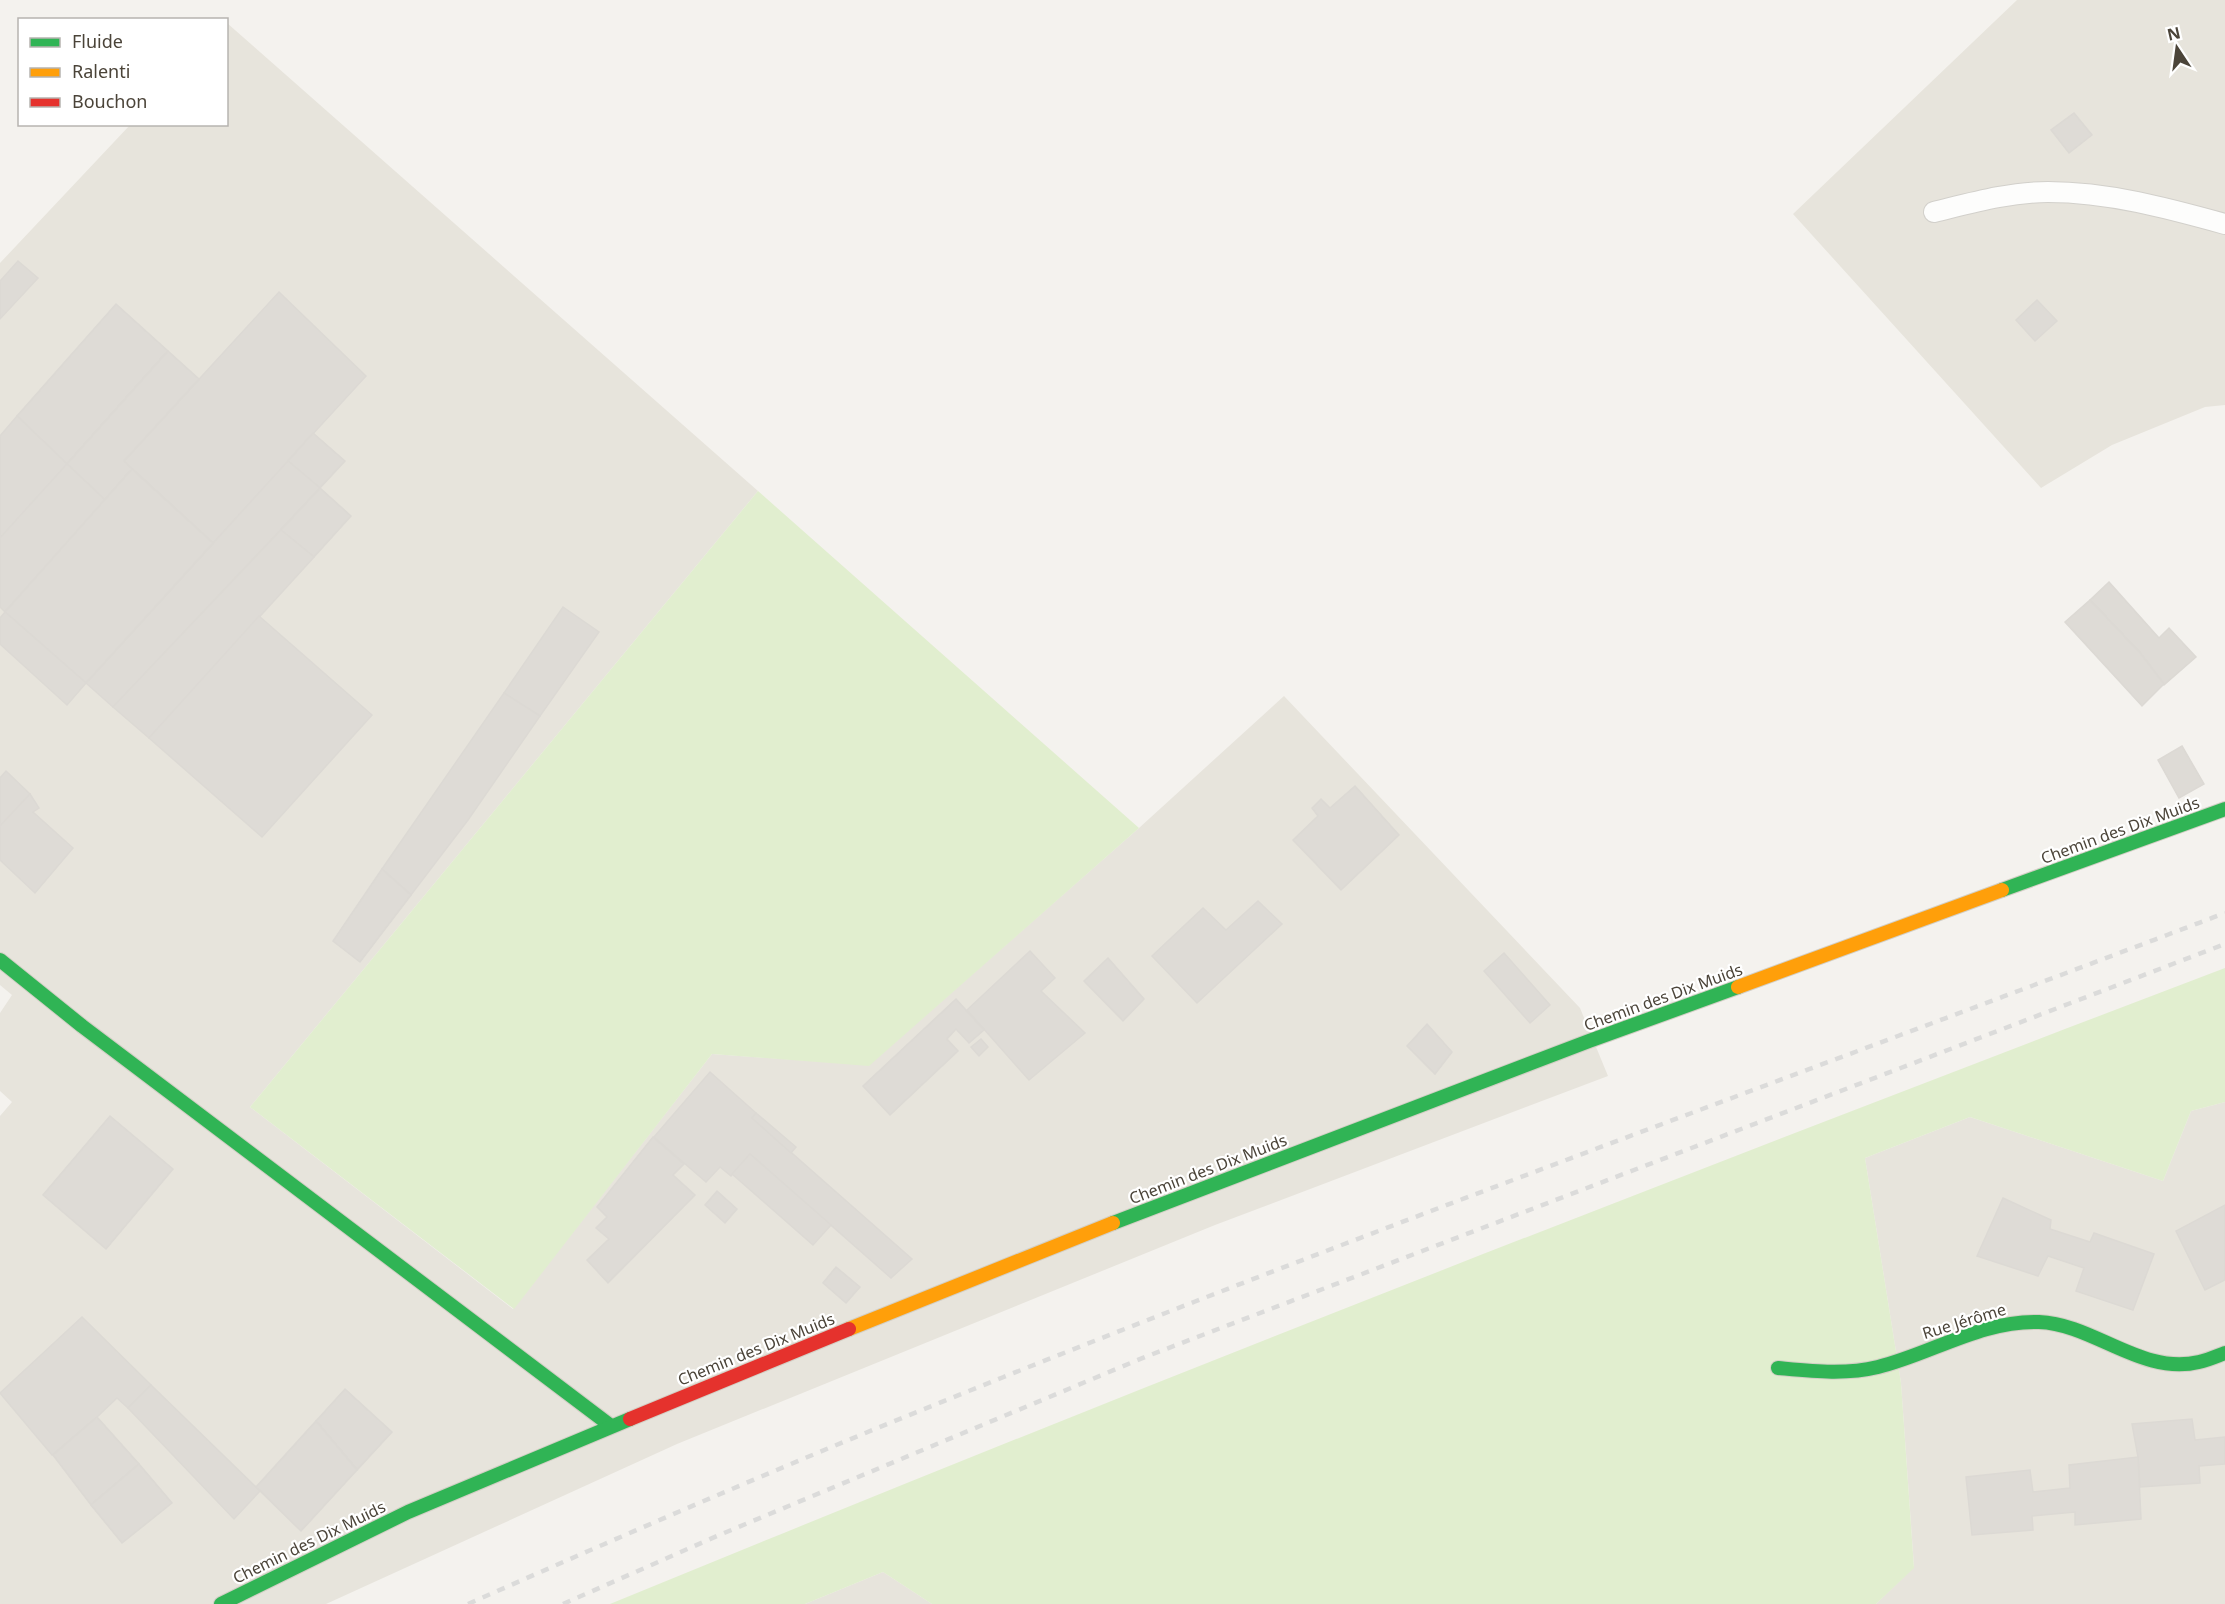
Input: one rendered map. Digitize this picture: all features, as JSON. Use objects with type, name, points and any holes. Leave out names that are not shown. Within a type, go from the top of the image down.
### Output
[{"type":"street","name":"Chemin des Dix Muids","points":[[221,1604],[408,1512],[611,1426],[993,1271],[1589,1041],[2225,809]]},
{"type":"street","points":[[0,960],[82,1026],[611,1426]]},
{"type":"street","name":"Rue Jérôme","points":[[1778,1368],[1831,1372],[1878,1367],[1994,1326],[2016,1322],[2064,1325],[2148,1361],[2196,1363],[2225,1353]]},
{"type":"lane","points":[[1934,212],[1996,198],[2046,192],[2117,198],[2225,224]]},
{"type":"shaded area","points":[[2017,0],[2225,0],[2225,405],[2205,407],[2112,445],[2041,488],[1793,214]]},
{"type":"shaded area","points":[[228,24],[758,491],[250,1107],[513,1309],[712,1054],[869,1065],[1139,828],[1284,696],[1580,1008],[1608,1076],[1215,1225],[677,1444],[326,1604],[0,1604],[0,1116],[12,1102],[0,1091],[0,1013],[12,995],[0,985],[0,263],[129,126],[228,126]]},
{"type":"shaded area","points":[[2225,1102],[2225,1604],[1876,1604],[1914,1567],[1901,1383],[1865,1158],[1970,1117],[2163,1181],[2191,1111]]},
{"type":"shaded area","points":[[883,1572],[932,1604],[805,1604]]},
{"type":"green space","points":[[758,491],[1139,828],[869,1066],[712,1054],[514,1309],[250,1107]]},
{"type":"green space","points":[[2225,968],[2225,1102],[2191,1111],[2163,1181],[1970,1117],[1865,1158],[1901,1383],[1914,1568],[1876,1604],[932,1604],[883,1572],[805,1604],[610,1604],[1415,1281]]},
{"type":"building","points":[[2074,113],[2092,135],[2069,153],[2051,130]]},
{"type":"building","points":[[18,261],[38,278],[0,319],[0,281]]},
{"type":"building","points":[[279,292],[366,376],[213,543],[124,461]]},
{"type":"building","points":[[2037,300],[2057,321],[2035,341],[2016,320]]},
{"type":"building","points":[[116,304],[168,351],[67,464],[17,416]]},
{"type":"building","points":[[168,351],[199,379],[124,461],[132,469],[105,500],[67,464]]},
{"type":"building","points":[[17,416],[67,464],[0,538],[0,436]]},
{"type":"building","points":[[313,433],[345,461],[320,488],[288,461]]},
{"type":"building","points":[[288,461],[320,488],[113,707],[86,683]]},
{"type":"building","points":[[67,464],[105,500],[5,612],[0,607],[0,538]]},
{"type":"building","points":[[132,469],[213,543],[86,683],[5,612]]},
{"type":"building","points":[[320,488],[351,516],[314,557],[281,530]]},
{"type":"building","points":[[281,530],[314,557],[149,738],[113,707]]},
{"type":"building","points":[[2109,582],[2159,638],[2169,628],[2196,657],[2164,685],[2141,654],[2090,600]]},
{"type":"building","points":[[2090,600],[2141,654],[2164,684],[2142,706],[2065,622]]},
{"type":"building","points":[[563,607],[599,632],[540,716],[504,693]]},
{"type":"building","points":[[5,612],[86,683],[67,705],[0,644],[0,618]]},
{"type":"building","points":[[259,616],[372,715],[262,837],[149,738]]},
{"type":"building","points":[[504,693],[540,716],[468,820],[411,895],[382,869]]},
{"type":"building","points":[[2182,746],[2204,784],[2179,798],[2158,760]]},
{"type":"building","points":[[6,771],[30,794],[0,826],[0,778]]},
{"type":"building","points":[[1355,786],[1399,835],[1341,890],[1293,840],[1318,816],[1312,808],[1321,799],[1330,808]]},
{"type":"building","points":[[30,794],[39,808],[33,812],[73,848],[35,893],[0,860],[0,826]]},
{"type":"building","points":[[382,869],[411,895],[360,962],[333,941]]},
{"type":"building","points":[[1258,901],[1282,924],[1197,1003],[1152,956],[1203,908],[1226,930]]},
{"type":"building","points":[[1030,951],[1055,978],[1041,991],[1085,1033],[1029,1080],[967,1010]]},
{"type":"building","points":[[1504,953],[1550,1005],[1530,1023],[1484,971]]},
{"type":"building","points":[[1108,958],[1144,999],[1123,1021],[1084,981]]},
{"type":"building","points":[[956,999],[984,1030],[969,1043],[956,1029],[947,1039],[958,1051],[890,1115],[863,1086]]},
{"type":"building","points":[[1427,1024],[1452,1052],[1435,1074],[1407,1046]]},
{"type":"building","points":[[981,1039],[988,1047],[979,1056],[971,1047]]},
{"type":"building","points":[[710,1072],[756,1113],[752,1118],[912,1259],[891,1278],[750,1154],[731,1176],[720,1167],[706,1182],[654,1137]]},
{"type":"building","points":[[756,1113],[796,1147],[791,1153],[752,1118]]},
{"type":"building","points":[[110,1116],[173,1169],[106,1249],[43,1195]]},
{"type":"building","points":[[653,1137],[684,1164],[673,1175],[695,1195],[608,1283],[587,1260],[609,1239],[596,1228],[607,1217],[597,1207]]},
{"type":"building","points":[[750,1154],[831,1225],[813,1245],[732,1174]]},
{"type":"building","points":[[717,1191],[737,1209],[725,1223],[705,1205]]},
{"type":"building","points":[[2003,1198],[2051,1220],[2050,1229],[2090,1242],[2094,1233],[2154,1254],[2133,1310],[2076,1291],[2084,1268],[2048,1256],[2038,1276],[1977,1256]]},
{"type":"building","points":[[2225,1205],[2225,1280],[2205,1290],[2176,1231]]},
{"type":"building","points":[[836,1267],[860,1287],[846,1303],[823,1283]]},
{"type":"building","points":[[82,1317],[151,1385],[128,1408],[117,1398],[52,1455],[0,1393]]},
{"type":"building","points":[[151,1385],[260,1491],[234,1519],[128,1408]]},
{"type":"building","points":[[345,1389],[392,1432],[357,1470],[316,1421]]},
{"type":"building","points":[[97,1417],[139,1464],[91,1505],[53,1455]]},
{"type":"building","points":[[2192,1419],[2195,1440],[2225,1437],[2225,1464],[2199,1466],[2200,1483],[2140,1487],[2132,1424]]},
{"type":"building","points":[[316,1421],[357,1470],[301,1531],[256,1487]]},
{"type":"building","points":[[2138,1457],[2141,1519],[2075,1525],[2075,1512],[2032,1516],[2033,1530],[1972,1535],[1966,1477],[2030,1470],[2033,1492],[2070,1488],[2069,1465]]},
{"type":"building","points":[[139,1464],[172,1503],[122,1543],[91,1505]]},
{"type":"railway","points":[[468,1604],[820,1452],[1099,1339],[1420,1215],[2225,913]]},
{"type":"railway","points":[[563,1604],[717,1536],[1145,1357],[2225,944]]},
{"type":"traffic: fast","points":[[2002,890],[2225,809]]},
{"type":"traffic: fast","points":[[0,960],[82,1026],[611,1426]]},
{"type":"traffic: fast","points":[[1113,1223],[1589,1041],[1738,987]]},
{"type":"traffic: fast","points":[[1778,1368],[1828,1372],[1878,1367],[1997,1326],[2039,1322],[2079,1331],[2158,1362],[2178,1364],[2199,1362],[2225,1353]]},
{"type":"traffic: fast","points":[[221,1604],[408,1512],[630,1419]]},
{"type":"traffic: slow","points":[[1738,987],[2002,890]]},
{"type":"traffic: slow","points":[[849,1329],[1113,1223]]},
{"type":"traffic: jam","points":[[630,1419],[849,1329]]}]
